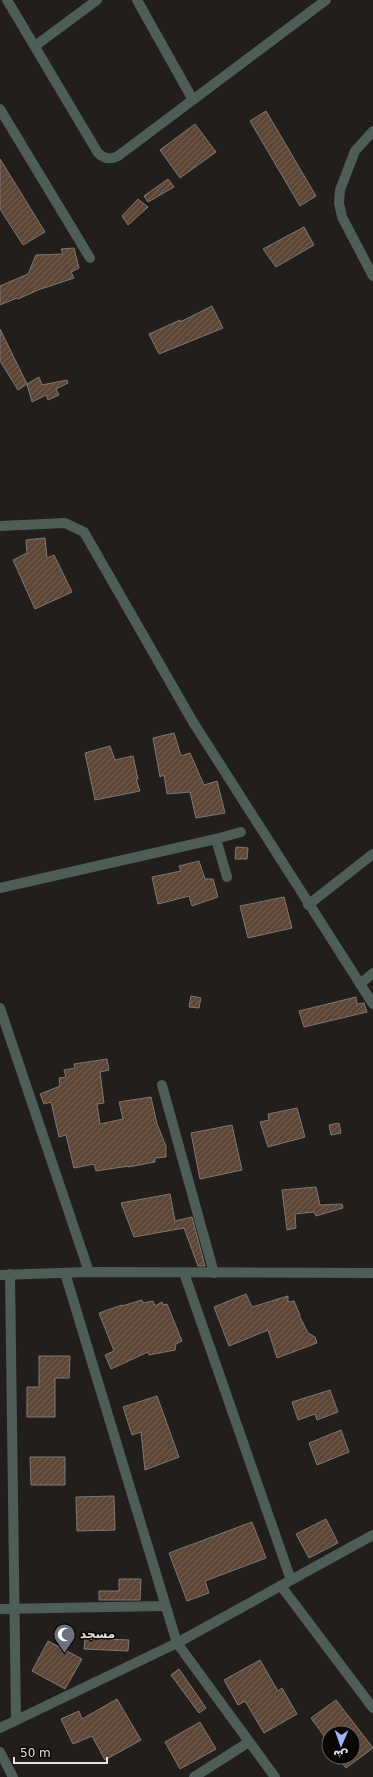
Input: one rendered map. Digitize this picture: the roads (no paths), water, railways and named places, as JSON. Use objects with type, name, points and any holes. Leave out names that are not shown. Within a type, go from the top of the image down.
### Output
[{"type":"street","points":[[7,0],[98,153],[104,158],[111,159],[118,156],[194,100],[326,0]]},
{"type":"street","points":[[35,46],[97,0]]},
{"type":"street","points":[[137,0],[194,100]]},
{"type":"street","points":[[0,109],[90,258]]},
{"type":"street","points":[[373,131],[355,151],[340,190],[339,204],[342,217],[373,276]]},
{"type":"street","points":[[0,526],[65,523],[84,532],[193,722],[308,905],[373,1004]]},
{"type":"street","points":[[0,888],[241,832]]},
{"type":"street","points":[[216,839],[227,877]]},
{"type":"street","points":[[308,905],[373,854]]},
{"type":"street","points":[[360,984],[373,973]]},
{"type":"street","points":[[0,1008],[90,1272]]},
{"type":"street","points":[[162,1085],[214,1273]]},
{"type":"street","points":[[16,1720],[15,1609],[5,1274],[90,1272],[373,1273]]},
{"type":"street","points":[[66,1273],[176,1643],[275,1777]]},
{"type":"street","points":[[184,1273],[291,1580]]},
{"type":"street","points":[[0,1728],[176,1643],[373,1535]]},
{"type":"street","points":[[281,1586],[373,1708]]},
{"type":"street","points":[[0,1609],[165,1606]]},
{"type":"street","points":[[194,1777],[249,1742]]},
{"type":"street","points":[[0,1752],[13,1777]]},
{"type":"place","name":"مسجد","points":[[65,1654]]}]
